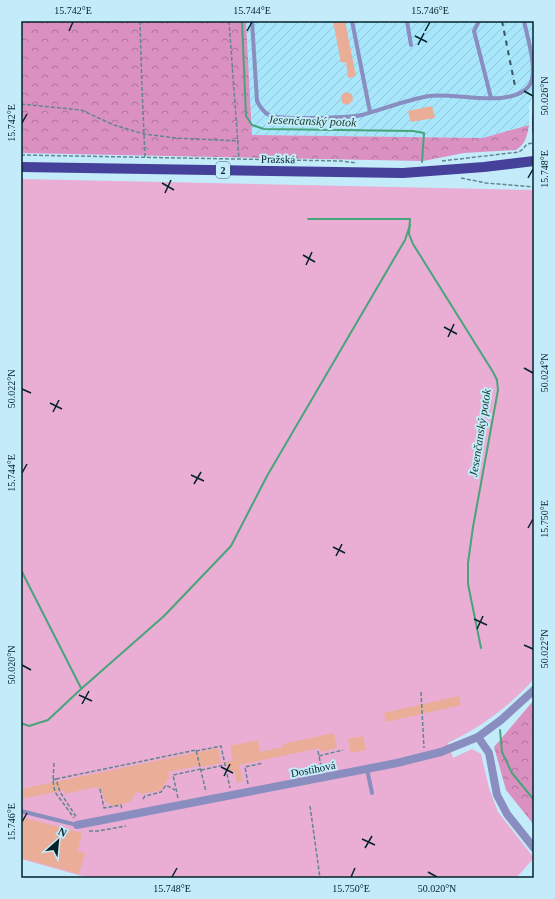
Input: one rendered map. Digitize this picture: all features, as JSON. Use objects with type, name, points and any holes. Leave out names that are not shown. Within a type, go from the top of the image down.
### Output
[{"type":"main road","name":"Pražská","points":[[21,167],[404,173],[476,168],[534,161]]},
{"type":"street","name":"Dostihová","points":[[80,823],[367,769],[442,752],[478,737],[501,720],[534,690]]},
{"type":"street","points":[[478,737],[489,753],[497,795],[507,814],[534,848]]},
{"type":"lane","points":[[252,21],[257,101],[260,108],[264,112],[275,117],[282,118],[352,117],[431,96],[491,98],[518,94],[525,90],[531,83],[533,71],[524,21]]},
{"type":"lane","points":[[352,21],[370,112]]},
{"type":"lane","points":[[407,21],[411,45]]},
{"type":"lane","points":[[479,21],[474,32],[491,98]]},
{"type":"lane","points":[[534,115],[534,131]]},
{"type":"lane","points":[[367,769],[372,793]]},
{"type":"lane","points":[[21,811],[80,823]]},
{"type":"path","points":[[140,21],[145,158]]},
{"type":"path","points":[[229,21],[239,141],[239,159]]},
{"type":"path","points":[[21,104],[81,110],[114,125],[144,134],[175,138],[239,141]]},
{"type":"path","points":[[436,162],[455,158],[519,152],[527,144],[534,143]]},
{"type":"path","points":[[21,156],[342,161],[361,164]]},
{"type":"path","points":[[461,178],[486,183],[534,187]]},
{"type":"path","points":[[422,692],[423,743],[426,756]]},
{"type":"path","points":[[53,780],[221,746],[231,791]]},
{"type":"path","points":[[319,756],[343,750]]},
{"type":"path","points":[[196,751],[207,796]]},
{"type":"path","points":[[318,751],[322,774]]},
{"type":"path","points":[[54,763],[53,780],[55,792],[76,822],[80,823]]},
{"type":"path","points":[[249,788],[245,767],[263,763]]},
{"type":"path","points":[[178,801],[173,775],[225,765]]},
{"type":"path","points":[[56,779],[60,792],[84,831],[98,831],[126,826]]},
{"type":"path","points":[[143,800],[145,796],[161,792],[166,785],[176,790]]},
{"type":"path","points":[[100,788],[104,808],[121,805]]},
{"type":"path","points":[[310,806],[320,878]]},
{"type":"shaded area","points":[[246,21],[534,21],[534,94],[529,105],[529,125],[483,138],[252,135]]},
{"type":"shaded area","points":[[21,179],[534,190],[534,679],[494,716],[448,743],[453,758],[472,749],[481,754],[489,788],[498,812],[534,858],[516,878],[89,878],[21,859]]},
{"type":"green space","points":[[21,21],[246,21],[252,135],[483,138],[529,125],[528,132],[522,145],[516,150],[464,153],[423,161],[21,153]]},
{"type":"green space","points":[[534,700],[534,825],[506,790],[494,747]]},
{"type":"building","points":[[333,21],[345,21],[356,76],[348,78],[346,62],[341,63]]},
{"type":"building","points":[[345,92],[352,94],[353,100],[348,105],[342,103],[341,96]]},
{"type":"building","points":[[432,106],[435,118],[411,122],[408,111]]},
{"type":"building","points":[[459,696],[461,705],[386,722],[384,713]]},
{"type":"building","points":[[334,733],[337,748],[321,752],[320,748],[239,765],[243,781],[237,783],[234,770],[228,772],[226,762],[233,761],[230,746],[258,740],[260,752],[283,747],[283,744]]},
{"type":"building","points":[[363,736],[366,750],[351,753],[348,739]]},
{"type":"building","points":[[218,748],[221,763],[202,767],[202,765],[168,772],[169,777],[161,790],[142,794],[137,791],[130,802],[113,806],[104,801],[102,791],[96,787],[65,794],[64,790],[21,799],[21,789]]},
{"type":"building","points":[[21,817],[82,833],[78,851],[85,853],[79,874],[21,858]]},
{"type":"waterway","name":"Jesenčanský potok","points":[[242,21],[246,116],[252,125],[264,129],[413,131],[424,133],[422,162]]},
{"type":"waterway","name":"Jesenčanský potok","points":[[308,219],[410,219],[409,234],[413,244],[497,380],[498,390],[473,527],[468,563],[468,584],[481,648]]},
{"type":"waterway","points":[[21,723],[29,726],[48,720],[164,616],[231,546],[267,476],[405,240],[410,225]]},
{"type":"waterway","points":[[21,570],[81,688]]},
{"type":"waterway","name":"Jesenčanský potok","points":[[500,730],[502,752],[512,773],[534,800]]},
{"type":"railway","points":[[502,21],[515,86]]}]
